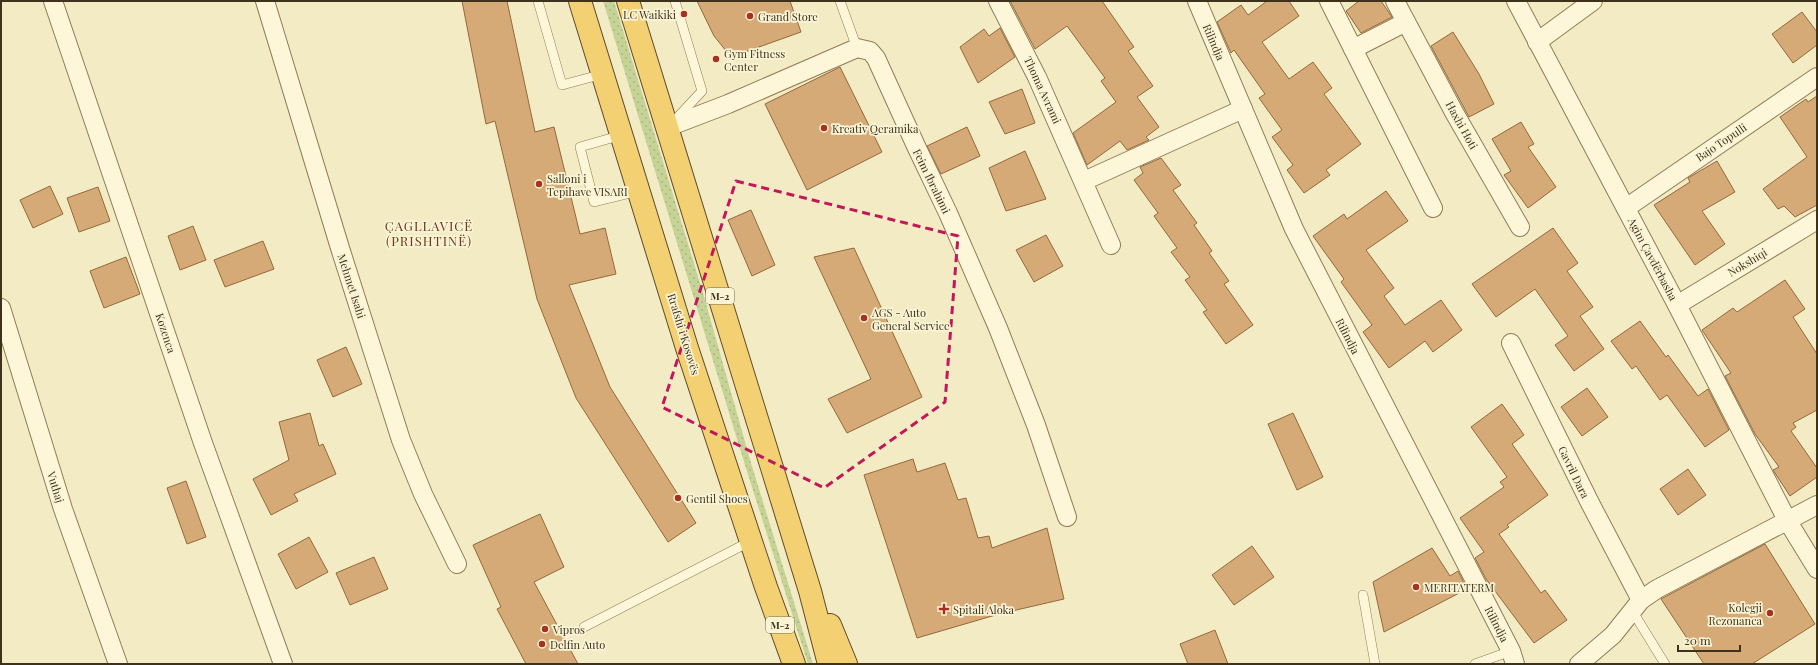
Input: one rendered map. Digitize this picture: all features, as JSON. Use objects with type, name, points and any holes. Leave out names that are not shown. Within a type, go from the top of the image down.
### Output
[{"type":"highway","name":"Rrafshi i Kosovës","points":[[580,1],[687,348],[766,587],[794,664]]},
{"type":"highway","name":"M-2","points":[[628,1],[810,591],[829,664]]},
{"type":"highway","points":[[766,587],[778,664]]},
{"type":"highway","points":[[810,591],[830,624],[846,664]]},
{"type":"street","name":"Kozenca","points":[[54,1],[203,443],[283,664]]},
{"type":"street","name":"Mehmet Isahi","points":[[265,1],[340,248],[401,440],[423,494],[457,564]]},
{"type":"street","name":"Thoma Avrami","points":[[998,1],[1038,77],[1111,245]]},
{"type":"street","name":"Rilindja","points":[[1197,1],[1297,236],[1513,657]]},
{"type":"street","points":[[1329,1],[1433,208]]},
{"type":"street","name":"Haxhi Hoti","points":[[1395,1],[1455,114],[1520,227]]},
{"type":"street","name":"Agim Çavdërbasha","points":[[1516,1],[1677,305],[1787,520],[1817,569]]},
{"type":"street","points":[[1537,42],[1593,1]]},
{"type":"street","points":[[1353,49],[1406,22]]},
{"type":"street","points":[[668,127],[728,104],[857,48]]},
{"type":"street","name":"Feim Ibrahimi","points":[[857,48],[870,51],[876,58],[948,213],[998,328],[1036,425],[1067,517]]},
{"type":"street","name":"Bajo Topulli","points":[[1626,208],[1817,77]]},
{"type":"street","points":[[1084,181],[1243,109]]},
{"type":"street","name":"Nokshiqi","points":[[1677,305],[1817,220]]},
{"type":"street","name":"Vuthaj","points":[[1,308],[63,509],[118,664]]},
{"type":"street","name":"Gavril Dara","points":[[1511,342],[1590,503],[1637,606]]},
{"type":"street","points":[[1579,664],[1613,635],[1637,606],[1657,589],[1817,505]]},
{"type":"lane","points":[[538,1],[562,86],[602,74]]},
{"type":"lane","points":[[668,127],[702,91],[675,1]]},
{"type":"lane","points":[[840,1],[857,48]]},
{"type":"lane","points":[[622,135],[580,147],[594,202],[639,190]]},
{"type":"lane","points":[[584,627],[751,541]]},
{"type":"lane","points":[[1362,595],[1375,664]]},
{"type":"lane","points":[[1637,606],[1665,664]]},
{"type":"lane","points":[[1475,664],[1513,657]]},
{"type":"highlighted area","points":[[736,181],[958,236],[945,402],[824,488],[662,407]]},
{"type":"green space","points":[[603,1],[614,1],[703,293],[751,463],[813,664],[808,664],[745,465]]},
{"type":"building","points":[[462,1],[507,1],[535,132],[554,127],[580,234],[605,228],[616,274],[569,285],[610,387],[696,523],[668,542],[576,398],[537,299],[495,121],[486,124]]},
{"type":"building","name":"Grand Store","points":[[697,1],[790,1],[801,32],[731,57],[714,36]]},
{"type":"building","points":[[1010,1],[1102,1],[1134,47],[1128,51],[1153,86],[1137,97],[1159,127],[1146,137],[1149,140],[1127,150],[1120,141],[1087,165],[1073,133],[1116,102],[1101,81],[1105,78],[1067,26],[1035,49]]},
{"type":"building","points":[[1267,1],[1289,1],[1299,16],[1262,42],[1289,79],[1313,62],[1332,88],[1324,94],[1361,144],[1326,170],[1330,175],[1304,193],[1287,170],[1293,165],[1272,137],[1282,130],[1259,98],[1265,94],[1234,50],[1231,53],[1217,22],[1241,5],[1248,15]]},
{"type":"building","points":[[1359,1],[1381,1],[1392,17],[1361,33],[1346,11]]},
{"type":"building","points":[[1802,12],[1817,32],[1817,45],[1793,63],[1772,34]]},
{"type":"building","points":[[1000,28],[1015,57],[978,83],[960,47],[984,29],[989,36]]},
{"type":"building","points":[[1453,32],[1479,74],[1494,104],[1469,117],[1431,46]]},
{"type":"building","name":"Kreativ Qeramika","points":[[840,67],[882,152],[807,190],[765,104]]},
{"type":"building","points":[[1022,89],[1035,123],[1005,134],[989,102]]},
{"type":"building","points":[[1817,96],[1817,205],[1795,217],[1784,206],[1778,209],[1763,189],[1807,157],[1780,117],[1806,99],[1808,102]]},
{"type":"building","points":[[1521,122],[1534,144],[1528,147],[1556,187],[1528,208],[1504,175],[1511,171],[1492,139]]},
{"type":"building","points":[[967,127],[980,156],[941,174],[927,146]]},
{"type":"building","points":[[1025,151],[1046,199],[1006,211],[989,168]]},
{"type":"building","points":[[1161,158],[1181,185],[1173,190],[1197,223],[1194,225],[1212,251],[1209,253],[1229,281],[1224,284],[1253,325],[1226,344],[1203,312],[1207,310],[1185,280],[1190,277],[1171,252],[1177,248],[1154,216],[1158,213],[1134,180],[1143,173],[1140,167]]},
{"type":"building","points":[[1717,161],[1735,192],[1702,211],[1725,244],[1695,265],[1654,205],[1690,182],[1688,178]]},
{"type":"building","points":[[50,186],[63,214],[33,228],[20,200]]},
{"type":"building","points":[[98,187],[110,221],[79,232],[67,198]]},
{"type":"building","points":[[1386,191],[1408,221],[1366,250],[1394,288],[1384,296],[1405,325],[1441,300],[1462,330],[1433,352],[1425,341],[1389,368],[1363,332],[1372,325],[1341,282],[1344,279],[1313,236],[1344,214],[1347,219]]},
{"type":"building","points":[[751,210],[775,265],[752,276],[728,220]]},
{"type":"building","points":[[193,226],[206,260],[180,270],[168,236]]},
{"type":"building","points":[[1553,228],[1578,263],[1567,271],[1593,307],[1580,316],[1604,349],[1574,371],[1555,345],[1568,336],[1535,289],[1496,317],[1472,284]]},
{"type":"building","points":[[1046,235],[1063,266],[1034,282],[1016,250]]},
{"type":"building","points":[[263,241],[274,269],[225,287],[214,260]]},
{"type":"building","name":"AGS - Auto General Service","points":[[854,248],[922,397],[847,433],[828,399],[871,379],[814,257]]},
{"type":"building","points":[[126,257],[140,294],[104,308],[90,271]]},
{"type":"building","points":[[1785,280],[1805,309],[1793,317],[1817,354],[1817,410],[1793,423],[1796,427],[1791,431],[1817,468],[1817,477],[1790,496],[1773,470],[1779,467],[1755,434],[1725,376],[1731,373],[1702,330],[1733,308],[1737,312]]},
{"type":"building","points":[[1640,321],[1666,357],[1668,355],[1698,396],[1708,389],[1729,430],[1705,447],[1667,395],[1660,400],[1636,366],[1632,369],[1611,341]]},
{"type":"building","points":[[346,347],[362,384],[333,397],[317,360]]},
{"type":"building","points":[[1587,388],[1608,417],[1582,436],[1561,407]]},
{"type":"building","points":[[1502,404],[1524,435],[1512,444],[1548,495],[1507,525],[1509,527],[1499,534],[1541,593],[1545,590],[1567,620],[1534,643],[1486,579],[1475,558],[1484,552],[1460,518],[1504,487],[1500,482],[1507,477],[1471,427]]},
{"type":"building","points":[[310,413],[319,446],[323,444],[336,474],[294,494],[298,501],[271,515],[253,479],[289,460],[279,422]]},
{"type":"building","points":[[1293,413],[1323,477],[1297,490],[1268,424]]},
{"type":"building","points":[[913,459],[917,472],[945,463],[958,500],[966,498],[978,538],[989,536],[992,548],[1047,528],[1064,599],[999,614],[917,638],[864,475]]},
{"type":"building","points":[[1688,469],[1706,495],[1678,515],[1660,489]]},
{"type":"building","points":[[186,481],[206,537],[187,544],[167,488]]},
{"type":"building","points":[[540,514],[564,567],[534,582],[578,664],[526,664],[497,609],[501,607],[473,545]]},
{"type":"building","points":[[309,537],[328,572],[296,589],[278,554]]},
{"type":"building","points":[[1765,544],[1815,624],[1752,664],[1704,664],[1661,599]]},
{"type":"building","points":[[1252,546],[1274,577],[1234,605],[1212,575]]},
{"type":"building","name":"MERITATERM","points":[[1432,548],[1450,576],[1458,571],[1467,589],[1384,632],[1373,582]]},
{"type":"building","points":[[374,557],[388,589],[350,605],[336,573]]},
{"type":"building","points":[[1215,630],[1228,664],[1188,664],[1180,644]]},
{"type":"place","name":"LC Waikiki","points":[[684,14]]},
{"type":"place","name":"Grand Store","points":[[750,16]]},
{"type":"place","name":"Gym Fitness Center","points":[[716,59]]},
{"type":"place","name":"Kreativ Qeramika","points":[[824,128]]},
{"type":"place","name":"Salloni i Tepihave VISARI","points":[[539,184]]},
{"type":"place","name":"AGS - Auto General Service","points":[[864,318]]},
{"type":"place","name":"Gentil Shoes","points":[[678,498]]},
{"type":"place","name":"MERITATERM","points":[[1416,587]]},
{"type":"place","name":"Spitali Aloka","points":[[944,609]]},
{"type":"place","name":"Kolegji Rezonanca","points":[[1770,613]]},
{"type":"place","name":"Vipros","points":[[545,629]]},
{"type":"place","name":"Delfin Auto","points":[[542,644]]},
{"type":"district","name":"ÇAGLLAVICË (PRISHTINË)","points":[[429,232]]}]
